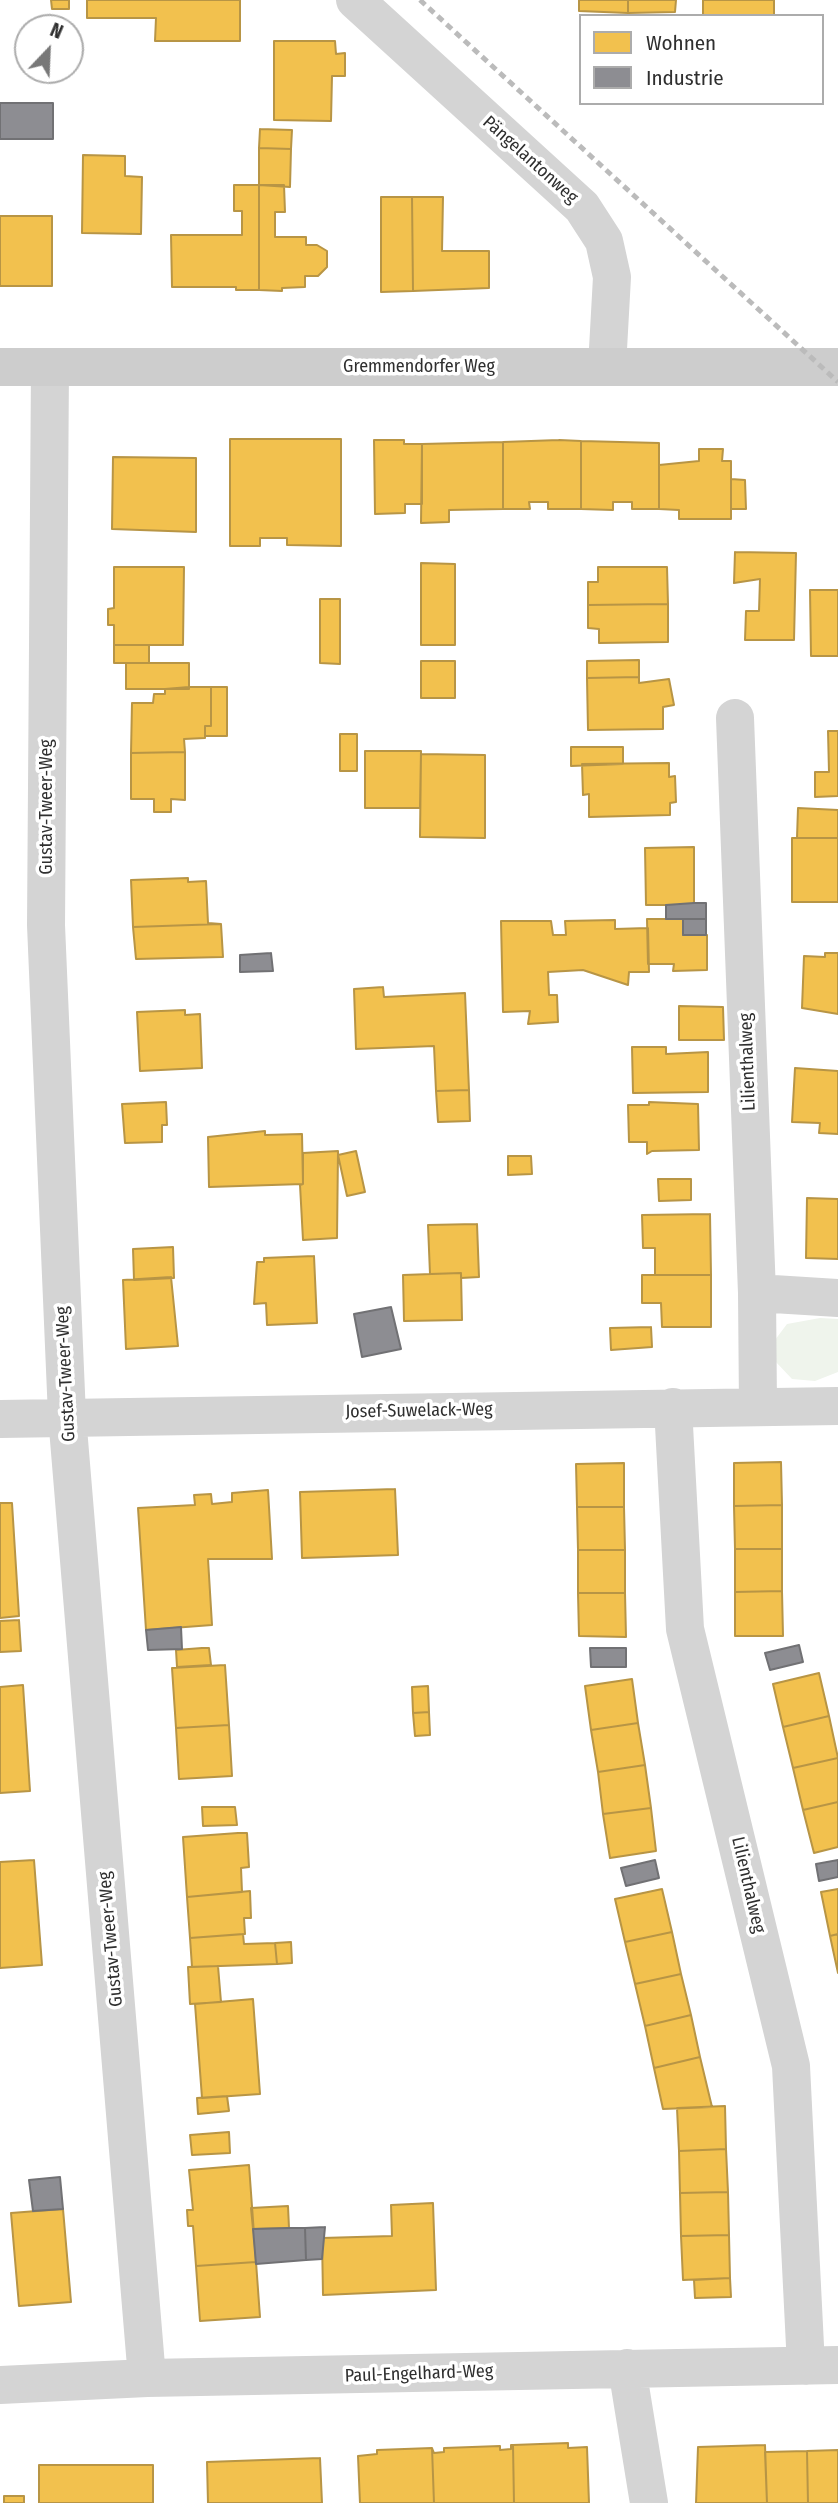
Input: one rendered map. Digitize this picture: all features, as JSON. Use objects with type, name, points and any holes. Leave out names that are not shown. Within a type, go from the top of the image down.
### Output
[{"type":"street","name":"Pängelantonweg","points":[[355,0],[582,207],[604,241],[612,277],[607,368]]},
{"type":"street","name":"Gremmendorfer Weg","points":[[0,367],[838,367]]},
{"type":"street","name":"Gustav-Tweer-Weg","points":[[50,367],[46,925],[67,1416],[147,2378]]},
{"type":"street","name":"Lilienthalweg","points":[[735,718],[757,1293],[758,1407]]},
{"type":"street","points":[[757,1293],[838,1298]]},
{"type":"street","name":"Josef-Suwelack-Weg","points":[[0,1419],[838,1406]]},
{"type":"street","name":"Lilienthalweg","points":[[673,1407],[685,1629],[792,2066],[822,2366]]},
{"type":"street","name":"Paul-Engelhard-Weg","points":[[0,2385],[147,2378],[822,2366]]},
{"type":"street","points":[[627,2368],[649,2503]]},
{"type":"shaded area","points":[[820,1318],[838,1319],[838,1372],[815,1381],[792,1379],[775,1361],[775,1340],[787,1324]]},
{"type":"building: Wohnen","points":[[51,0],[69,0],[69,9],[52,9]]},
{"type":"building: Wohnen","points":[[87,0],[240,0],[240,41],[155,41],[156,18],[87,18]]},
{"type":"building: Wohnen","points":[[579,0],[628,0],[628,13],[579,11]]},
{"type":"building: Wohnen","points":[[628,0],[676,0],[675,12],[628,13]]},
{"type":"building: Wohnen","points":[[703,0],[774,0],[774,14],[703,14]]},
{"type":"building: Wohnen","points":[[274,41],[335,41],[336,54],[345,53],[345,76],[332,76],[331,121],[274,120]]},
{"type":"building: Wohnen","points":[[260,129],[292,130],[291,149],[259,148]]},
{"type":"building: Wohnen","points":[[259,148],[291,149],[290,187],[259,185]]},
{"type":"building: Wohnen","points":[[83,155],[125,156],[125,176],[142,177],[141,234],[82,233]]},
{"type":"building: Wohnen","points":[[234,185],[259,185],[259,290],[236,290],[236,287],[172,287],[171,235],[242,235],[242,211],[234,211]]},
{"type":"building: Wohnen","points":[[259,185],[284,185],[285,212],[275,212],[275,237],[306,237],[306,245],[317,245],[327,251],[327,267],[318,276],[305,276],[305,287],[282,288],[282,291],[259,290]]},
{"type":"building: Wohnen","points":[[381,197],[412,197],[413,291],[381,292]]},
{"type":"building: Wohnen","points":[[412,197],[443,197],[442,251],[489,251],[489,288],[413,291]]},
{"type":"building: Wohnen","points":[[0,216],[52,216],[52,286],[0,286]]},
{"type":"building: Wohnen","points":[[230,439],[341,439],[341,546],[287,545],[287,538],[260,538],[260,546],[230,546]]},
{"type":"building: Wohnen","points":[[374,440],[404,440],[404,444],[422,444],[422,504],[405,504],[405,513],[375,514]]},
{"type":"building: Wohnen","points":[[581,441],[581,509],[548,509],[548,502],[529,502],[530,509],[503,509],[503,442]]},
{"type":"building: Wohnen","points":[[581,441],[659,443],[659,509],[632,509],[632,502],[613,502],[613,510],[581,509]]},
{"type":"building: Wohnen","points":[[503,442],[503,509],[449,510],[449,522],[421,523],[422,444]]},
{"type":"building: Wohnen","points":[[699,449],[723,449],[722,461],[731,461],[731,519],[679,519],[679,510],[659,509],[659,465],[699,461]]},
{"type":"building: Wohnen","points":[[113,457],[196,458],[196,532],[112,529]]},
{"type":"building: Wohnen","points":[[731,479],[745,480],[746,509],[731,509]]},
{"type":"building: Wohnen","points":[[735,552],[796,553],[794,640],[745,640],[746,611],[759,611],[760,579],[734,583]]},
{"type":"building: Wohnen","points":[[421,563],[455,564],[455,645],[421,645]]},
{"type":"building: Wohnen","points":[[114,567],[184,567],[183,645],[114,645],[114,625],[108,625],[108,609],[114,608]]},
{"type":"building: Wohnen","points":[[598,567],[667,567],[668,604],[588,605],[588,582],[598,582]]},
{"type":"building: Wohnen","points":[[810,590],[838,590],[838,656],[811,656]]},
{"type":"building: Wohnen","points":[[320,599],[340,599],[340,664],[320,663]]},
{"type":"building: Wohnen","points":[[668,604],[668,642],[599,643],[599,629],[588,628],[588,605]]},
{"type":"building: Wohnen","points":[[114,645],[149,645],[149,663],[114,663]]},
{"type":"building: Wohnen","points":[[639,660],[639,677],[587,678],[587,661]]},
{"type":"building: Wohnen","points":[[421,661],[455,661],[455,698],[421,698]]},
{"type":"building: Wohnen","points":[[126,663],[189,663],[189,689],[126,689]]},
{"type":"building: Wohnen","points":[[639,677],[639,683],[669,679],[674,705],[663,707],[663,729],[588,730],[587,678]]},
{"type":"building: Wohnen","points":[[211,687],[211,726],[205,726],[205,738],[184,739],[185,752],[131,753],[132,703],[153,703],[154,694],[165,694],[165,689]]},
{"type":"building: Wohnen","points":[[211,687],[227,687],[227,736],[205,736],[205,726],[211,726]]},
{"type":"building: Wohnen","points":[[828,731],[838,731],[838,796],[815,797],[815,772],[829,772]]},
{"type":"building: Wohnen","points":[[340,734],[357,734],[357,771],[340,771]]},
{"type":"building: Wohnen","points":[[571,747],[623,747],[623,764],[571,766]]},
{"type":"building: Wohnen","points":[[365,751],[421,751],[420,808],[365,808]]},
{"type":"building: Wohnen","points":[[185,752],[185,800],[171,799],[171,812],[154,812],[154,799],[131,799],[131,753]]},
{"type":"building: Wohnen","points":[[421,754],[485,755],[485,838],[420,837]]},
{"type":"building: Wohnen","points":[[669,763],[669,777],[675,776],[676,802],[670,803],[670,815],[589,817],[589,794],[583,795],[582,764]]},
{"type":"building: Wohnen","points":[[798,808],[838,810],[838,838],[797,838]]},
{"type":"building: Wohnen","points":[[792,838],[838,838],[838,902],[792,902]]},
{"type":"building: Wohnen","points":[[694,847],[694,905],[646,905],[645,848]]},
{"type":"building: Wohnen","points":[[188,878],[188,882],[206,881],[208,923],[221,924],[133,927],[131,880]]},
{"type":"building: Wohnen","points":[[647,919],[683,919],[683,935],[707,935],[707,970],[673,971],[674,964],[648,964]]},
{"type":"building: Wohnen","points":[[615,920],[615,929],[648,928],[649,972],[629,972],[628,985],[583,970],[548,972],[549,995],[557,995],[558,1022],[528,1024],[530,1011],[503,1012],[501,921],[551,921],[553,935],[566,935],[565,921]]},
{"type":"building: Wohnen","points":[[221,924],[223,957],[136,959],[133,927]]},
{"type":"building: Wohnen","points":[[825,953],[838,953],[838,1014],[802,1008],[804,956],[825,957]]},
{"type":"building: Wohnen","points":[[383,987],[384,997],[465,993],[469,1090],[436,1091],[434,1046],[356,1049],[354,989]]},
{"type":"building: Wohnen","points":[[679,1006],[723,1007],[724,1040],[679,1040]]},
{"type":"building: Wohnen","points":[[185,1010],[185,1015],[200,1014],[202,1068],[140,1071],[137,1012]]},
{"type":"building: Wohnen","points":[[632,1047],[666,1047],[666,1054],[708,1052],[708,1092],[633,1093]]},
{"type":"building: Wohnen","points":[[795,1068],[838,1071],[838,1134],[819,1133],[820,1123],[792,1122]]},
{"type":"building: Wohnen","points":[[469,1090],[470,1121],[438,1122],[436,1091]]},
{"type":"building: Wohnen","points":[[166,1102],[167,1125],[162,1125],[162,1142],[125,1143],[122,1104]]},
{"type":"building: Wohnen","points":[[649,1102],[698,1104],[699,1150],[652,1151],[647,1154],[647,1142],[629,1142],[628,1105],[649,1105]]},
{"type":"building: Wohnen","points":[[265,1131],[265,1135],[302,1134],[303,1184],[209,1187],[208,1137]]},
{"type":"building: Wohnen","points":[[338,1151],[337,1238],[303,1240],[300,1185],[303,1184],[303,1153]]},
{"type":"building: Wohnen","points":[[356,1151],[365,1192],[347,1196],[338,1155]]},
{"type":"building: Wohnen","points":[[508,1156],[531,1156],[532,1174],[508,1175]]},
{"type":"building: Wohnen","points":[[658,1179],[691,1179],[691,1200],[659,1201]]},
{"type":"building: Wohnen","points":[[807,1198],[838,1199],[838,1259],[806,1258]]},
{"type":"building: Wohnen","points":[[710,1214],[711,1275],[655,1275],[655,1248],[643,1248],[642,1215]]},
{"type":"building: Wohnen","points":[[477,1224],[479,1277],[461,1278],[461,1273],[430,1274],[428,1225]]},
{"type":"building: Wohnen","points":[[173,1247],[174,1278],[134,1280],[133,1249]]},
{"type":"building: Wohnen","points":[[314,1256],[317,1323],[267,1325],[266,1303],[254,1304],[257,1262],[264,1262],[264,1258]]},
{"type":"building: Wohnen","points":[[461,1273],[462,1320],[404,1321],[403,1275]]},
{"type":"building: Wohnen","points":[[642,1275],[711,1275],[711,1327],[662,1327],[661,1303],[642,1303]]},
{"type":"building: Wohnen","points":[[171,1277],[178,1346],[126,1349],[123,1280]]},
{"type":"building: Wohnen","points":[[651,1327],[652,1347],[611,1350],[610,1328]]},
{"type":"building: Wohnen","points":[[781,1462],[782,1505],[734,1506],[734,1463]]},
{"type":"building: Wohnen","points":[[624,1463],[624,1507],[577,1507],[576,1464]]},
{"type":"building: Wohnen","points":[[395,1489],[398,1555],[302,1558],[300,1492]]},
{"type":"building: Wohnen","points":[[268,1490],[272,1559],[208,1559],[212,1625],[146,1630],[138,1508],[195,1505],[194,1495],[211,1494],[212,1504],[232,1502],[232,1493]]},
{"type":"building: Wohnen","points":[[0,1503],[12,1503],[19,1616],[0,1618]]},
{"type":"building: Wohnen","points":[[782,1505],[782,1549],[735,1549],[734,1506]]},
{"type":"building: Wohnen","points":[[577,1507],[624,1507],[625,1550],[578,1550]]},
{"type":"building: Wohnen","points":[[735,1549],[782,1549],[782,1591],[735,1592]]},
{"type":"building: Wohnen","points":[[578,1550],[625,1550],[625,1593],[578,1593]]},
{"type":"building: Wohnen","points":[[782,1591],[783,1636],[735,1636],[735,1592]]},
{"type":"building: Wohnen","points":[[578,1593],[625,1593],[626,1637],[579,1636]]},
{"type":"building: Wohnen","points":[[19,1620],[21,1651],[0,1652],[0,1621]]},
{"type":"building: Wohnen","points":[[209,1648],[211,1665],[177,1667],[176,1650]]},
{"type":"building: Wohnen","points":[[225,1665],[229,1725],[176,1728],[172,1668]]},
{"type":"building: Wohnen","points":[[819,1673],[829,1716],[783,1727],[773,1684]]},
{"type":"building: Wohnen","points":[[632,1679],[638,1723],[591,1730],[585,1686]]},
{"type":"building: Wohnen","points":[[23,1685],[30,1791],[0,1793],[0,1687]]},
{"type":"building: Wohnen","points":[[428,1686],[429,1712],[413,1713],[412,1687]]},
{"type":"building: Wohnen","points":[[429,1712],[430,1735],[415,1736],[413,1713]]},
{"type":"building: Wohnen","points":[[829,1716],[838,1758],[793,1768],[783,1727]]},
{"type":"building: Wohnen","points":[[638,1723],[645,1765],[598,1772],[591,1730]]},
{"type":"building: Wohnen","points":[[229,1725],[232,1776],[179,1779],[176,1728]]},
{"type":"building: Wohnen","points":[[838,1758],[838,1802],[803,1810],[793,1768]]},
{"type":"building: Wohnen","points":[[645,1765],[651,1808],[603,1814],[598,1772]]},
{"type":"building: Wohnen","points":[[838,1802],[838,1847],[814,1853],[803,1810]]},
{"type":"building: Wohnen","points":[[202,1807],[235,1807],[237,1825],[203,1826]]},
{"type":"building: Wohnen","points":[[651,1808],[656,1851],[610,1858],[603,1814]]},
{"type":"building: Wohnen","points":[[247,1833],[249,1867],[241,1868],[242,1892],[187,1897],[183,1837]]},
{"type":"building: Wohnen","points":[[34,1860],[42,1965],[0,1968],[0,1862]]},
{"type":"building: Wohnen","points":[[662,1889],[672,1932],[625,1942],[615,1899]]},
{"type":"building: Wohnen","points":[[838,1889],[838,1934],[830,1936],[821,1892]]},
{"type":"building: Wohnen","points":[[250,1891],[251,1918],[244,1918],[245,1934],[190,1938],[187,1897]]},
{"type":"building: Wohnen","points":[[672,1932],[681,1974],[635,1984],[625,1942]]},
{"type":"building: Wohnen","points":[[243,1934],[244,1944],[275,1943],[277,1964],[192,1967],[190,1938]]},
{"type":"building: Wohnen","points":[[838,1934],[838,1973],[830,1936]]},
{"type":"building: Wohnen","points":[[291,1942],[292,1963],[277,1964],[275,1943]]},
{"type":"building: Wohnen","points":[[218,1966],[221,2002],[190,2004],[188,1967]]},
{"type":"building: Wohnen","points":[[681,1974],[691,2015],[645,2026],[635,1984]]},
{"type":"building: Wohnen","points":[[253,1999],[260,2094],[202,2098],[195,2004]]},
{"type":"building: Wohnen","points":[[691,2015],[700,2057],[654,2068],[645,2026]]},
{"type":"building: Wohnen","points":[[700,2057],[712,2107],[663,2109],[654,2068]]},
{"type":"building: Wohnen","points":[[227,2096],[229,2111],[198,2114],[197,2098]]},
{"type":"building: Wohnen","points":[[725,2106],[726,2149],[679,2151],[677,2108]]},
{"type":"building: Wohnen","points":[[229,2132],[230,2153],[192,2155],[190,2135]]},
{"type":"building: Wohnen","points":[[726,2149],[728,2192],[680,2193],[679,2151]]},
{"type":"building: Wohnen","points":[[249,2165],[256,2262],[196,2266],[193,2226],[188,2226],[187,2210],[193,2210],[189,2170]]},
{"type":"building: Wohnen","points":[[728,2192],[729,2235],[681,2236],[680,2193]]},
{"type":"building: Wohnen","points":[[433,2203],[436,2290],[323,2295],[322,2238],[392,2236],[391,2205]]},
{"type":"building: Wohnen","points":[[288,2206],[289,2228],[253,2229],[251,2208]]},
{"type":"building: Wohnen","points":[[63,2209],[71,2302],[19,2306],[11,2213]]},
{"type":"building: Wohnen","points":[[729,2235],[730,2278],[683,2280],[681,2236]]},
{"type":"building: Wohnen","points":[[256,2262],[260,2317],[200,2321],[196,2266]]},
{"type":"building: Wohnen","points":[[730,2278],[731,2297],[695,2298],[694,2280]]},
{"type":"building: Wohnen","points":[[568,2443],[568,2448],[587,2447],[589,2503],[514,2503],[513,2445]]},
{"type":"building: Wohnen","points":[[511,2445],[514,2503],[434,2503],[432,2448],[434,2453],[444,2452],[444,2448],[500,2446],[500,2450],[511,2449]]},
{"type":"building: Wohnen","points":[[765,2445],[767,2503],[696,2503],[698,2447]]},
{"type":"building: Wohnen","points":[[432,2448],[434,2503],[360,2503],[358,2456],[377,2454],[377,2450]]},
{"type":"building: Wohnen","points":[[838,2450],[838,2503],[808,2503],[807,2451]]},
{"type":"building: Wohnen","points":[[807,2451],[808,2503],[767,2503],[765,2452]]},
{"type":"building: Wohnen","points":[[320,2458],[322,2503],[208,2503],[207,2462]]},
{"type":"building: Wohnen","points":[[39,2465],[153,2465],[153,2503],[39,2503]]},
{"type":"building: Wohnen","points":[[4,2496],[24,2496],[24,2503],[4,2503]]},
{"type":"building: Industrie","points":[[0,103],[53,103],[53,139],[0,139]]},
{"type":"building: Industrie","points":[[706,903],[706,919],[666,919],[666,905]]},
{"type":"building: Industrie","points":[[683,919],[706,919],[706,935],[683,935]]},
{"type":"building: Industrie","points":[[271,953],[273,971],[240,972],[240,955]]},
{"type":"building: Industrie","points":[[391,1307],[401,1349],[362,1357],[354,1314]]},
{"type":"building: Industrie","points":[[181,1627],[182,1649],[148,1650],[146,1630]]},
{"type":"building: Industrie","points":[[799,1645],[803,1662],[770,1670],[765,1653]]},
{"type":"building: Industrie","points":[[590,1648],[626,1648],[626,1667],[591,1667]]},
{"type":"building: Industrie","points":[[655,1860],[659,1878],[626,1886],[621,1868]]},
{"type":"building: Industrie","points":[[838,1860],[838,1877],[819,1881],[816,1864]]},
{"type":"building: Industrie","points":[[60,2177],[63,2209],[33,2211],[29,2180]]},
{"type":"building: Industrie","points":[[325,2227],[322,2259],[306,2260],[305,2228]]},
{"type":"building: Industrie","points":[[305,2228],[306,2260],[256,2264],[253,2229]]},
{"type":"railway","points":[[420,0],[838,382]]}]
